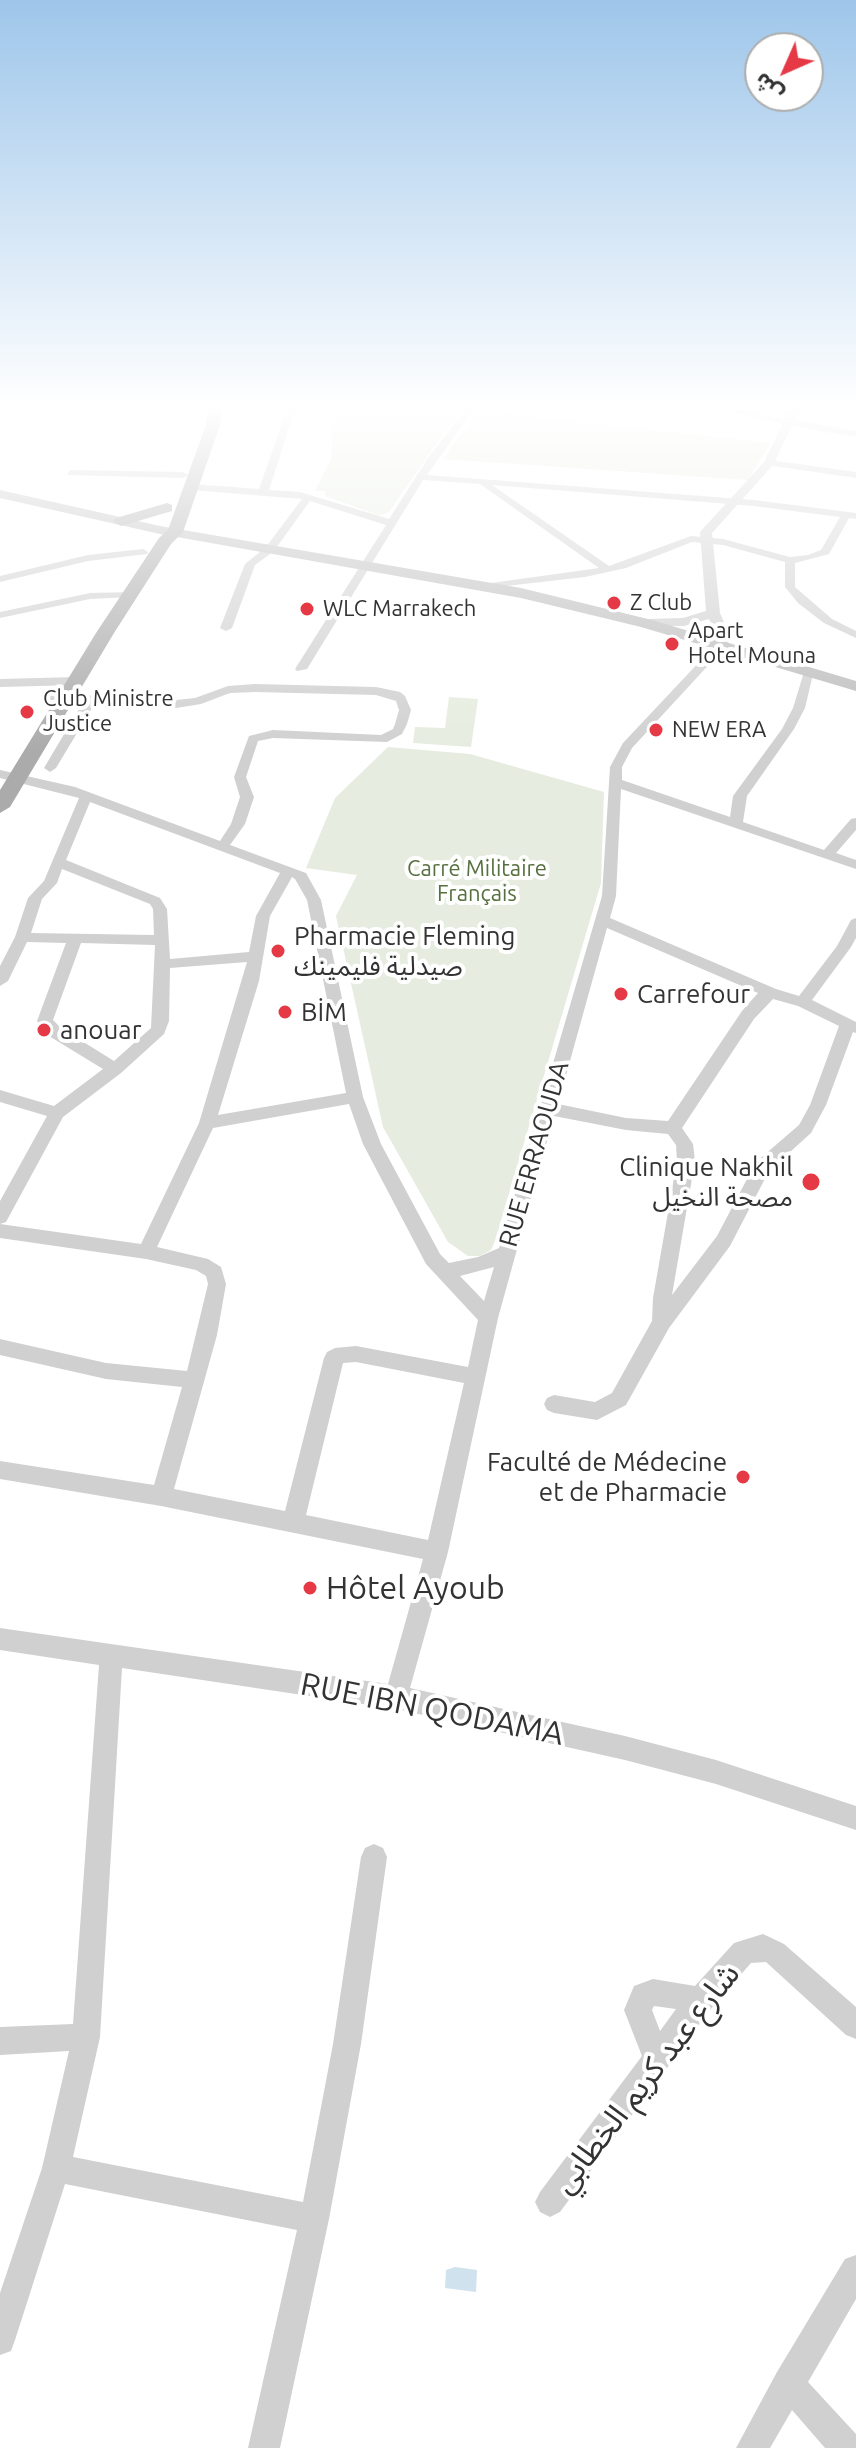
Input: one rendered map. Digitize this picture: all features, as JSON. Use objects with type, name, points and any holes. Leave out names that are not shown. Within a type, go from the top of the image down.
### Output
[{"type":"main road","points":[[131,523],[484,587],[646,623],[854,683]]},
{"type":"main road","points":[[118,602],[143,552],[167,531],[167,523]]},
{"type":"main road","points":[[0,807],[5,774],[170,523]]},
{"type":"street","points":[[226,628],[250,564],[270,549],[289,523]]},
{"type":"street","points":[[301,669],[391,523]]},
{"type":"street","points":[[540,523],[607,569]]},
{"type":"street","points":[[713,523],[705,538],[710,615],[722,634],[721,645]]},
{"type":"street","points":[[484,587],[607,569],[646,558],[686,540],[705,538],[790,560],[810,558],[825,552],[846,523]]},
{"type":"street","points":[[0,579],[88,558],[143,552]]},
{"type":"street","points":[[790,560],[790,587],[802,601],[828,621],[856,635]]},
{"type":"street","points":[[0,615],[90,596],[118,602]]},
{"type":"street","points":[[646,623],[684,622],[710,615]]},
{"type":"street","points":[[702,639],[701,629],[710,615]]},
{"type":"street","name":"RUE ERRAOUDA","points":[[396,1697],[437,1552],[488,1318],[602,920],[612,875],[616,767],[627,746],[721,645]]},
{"type":"street","points":[[736,823],[740,796],[788,729],[799,708],[810,672]]},
{"type":"street","points":[[0,683],[62,689],[91,699],[187,704],[228,690],[255,688],[376,691],[401,699],[405,710],[398,731],[383,739],[273,734],[253,739],[240,777],[247,797],[238,824],[223,846]]},
{"type":"street","points":[[50,768],[91,699]]},
{"type":"street","points":[[5,774],[86,796],[301,876],[314,900],[355,1097],[372,1144],[443,1272],[488,1318]]},
{"type":"street","points":[[617,783],[856,865]]},
{"type":"street","points":[[0,981],[22,937],[35,898],[50,883],[86,796]]},
{"type":"street","points":[[828,854],[856,822]]},
{"type":"street","points":[[0,1217],[57,1113],[115,1069],[158,1030],[161,1021],[162,919],[155,901],[58,862]]},
{"type":"street","points":[[146,1252],[207,1123],[256,956],[263,916],[289,870]]},
{"type":"street","points":[[602,920],[771,993]]},
{"type":"street","points":[[803,1002],[844,947],[856,923]]},
{"type":"street","points":[[22,937],[162,940]]},
{"type":"street","points":[[75,938],[45,1021],[55,1032],[115,1069]]},
{"type":"street","points":[[163,964],[256,956]]},
{"type":"street","points":[[554,1404],[597,1411],[619,1399],[662,1322],[724,1241],[762,1167],[805,1129],[852,1026],[777,992],[763,997],[673,1128]]},
{"type":"street","points":[[0,1096],[57,1113]]},
{"type":"street","points":[[207,1123],[355,1097]]},
{"type":"street","points":[[546,1108],[626,1124],[673,1128]]},
{"type":"street","points":[[662,1322],[662,1298],[686,1161],[684,1144],[673,1128]]},
{"type":"street","points":[[0,1231],[146,1252],[201,1264],[209,1267],[217,1278],[207,1335],[161,1496]]},
{"type":"street","points":[[443,1272],[481,1264],[506,1253]]},
{"type":"street","points":[[0,1347],[106,1371],[195,1380]]},
{"type":"street","points":[[293,1524],[334,1358],[342,1354],[356,1354],[475,1377]]},
{"type":"street","points":[[0,1470],[161,1496],[437,1552]]},
{"type":"street","name":"RUE IBN QODAMA","points":[[0,1639],[396,1697],[640,1752],[716,1772],[856,1818]]},
{"type":"street","points":[[0,2340],[56,2168],[86,2037],[111,1654]]},
{"type":"street","points":[[264,2448],[314,2219],[347,2044],[374,1857]]},
{"type":"street","name":"شارع عبد كريم الخطابي","points":[[550,2202],[700,2000],[743,1952],[763,1947],[775,1953],[856,2025]]},
{"type":"street","points":[[656,2057],[641,2023],[639,2003],[653,1992],[700,2000]]},
{"type":"street","points":[[0,2041],[86,2037]]},
{"type":"street","points":[[56,2168],[314,2219]]},
{"type":"street","points":[[752,2448],[856,2270]]},
{"type":"street","points":[[788,2383],[847,2448]]},
{"type":"green space","points":[[449,697],[478,699],[471,747],[413,743],[415,727],[445,728]]},
{"type":"green space","name":"Carré Militaire Français","points":[[388,747],[470,754],[604,792],[601,883],[495,1241],[491,1250],[480,1256],[468,1256],[448,1242],[383,1127],[336,916],[357,875],[306,868],[335,798]]},
{"type":"water","points":[[455,2267],[477,2270],[476,2292],[445,2288],[446,2270]]},
{"type":"place","name":"Z Club","points":[[614,603]]},
{"type":"place","name":"WLC Marrakech","points":[[307,609]]},
{"type":"place","name":"Apart Hotel Mouna","points":[[672,644]]},
{"type":"place","name":"Club Ministre Justice","points":[[27,712]]},
{"type":"place","name":"NEW ERA","points":[[656,730]]},
{"type":"place","name":"Pharmacie Fleming صيدلية فليمينك","points":[[278,951]]},
{"type":"place","name":"Carrefour","points":[[621,994]]},
{"type":"place","name":"BİM","points":[[285,1012]]},
{"type":"place","name":"anouar","points":[[44,1030]]},
{"type":"place","name":"Clinique Nakhil مصحة النخيل","points":[[811,1182]]},
{"type":"place","name":"Faculté de Médecine et de Pharmacie","points":[[743,1477]]},
{"type":"place","name":"Hôtel Ayoub","points":[[310,1588]]}]
